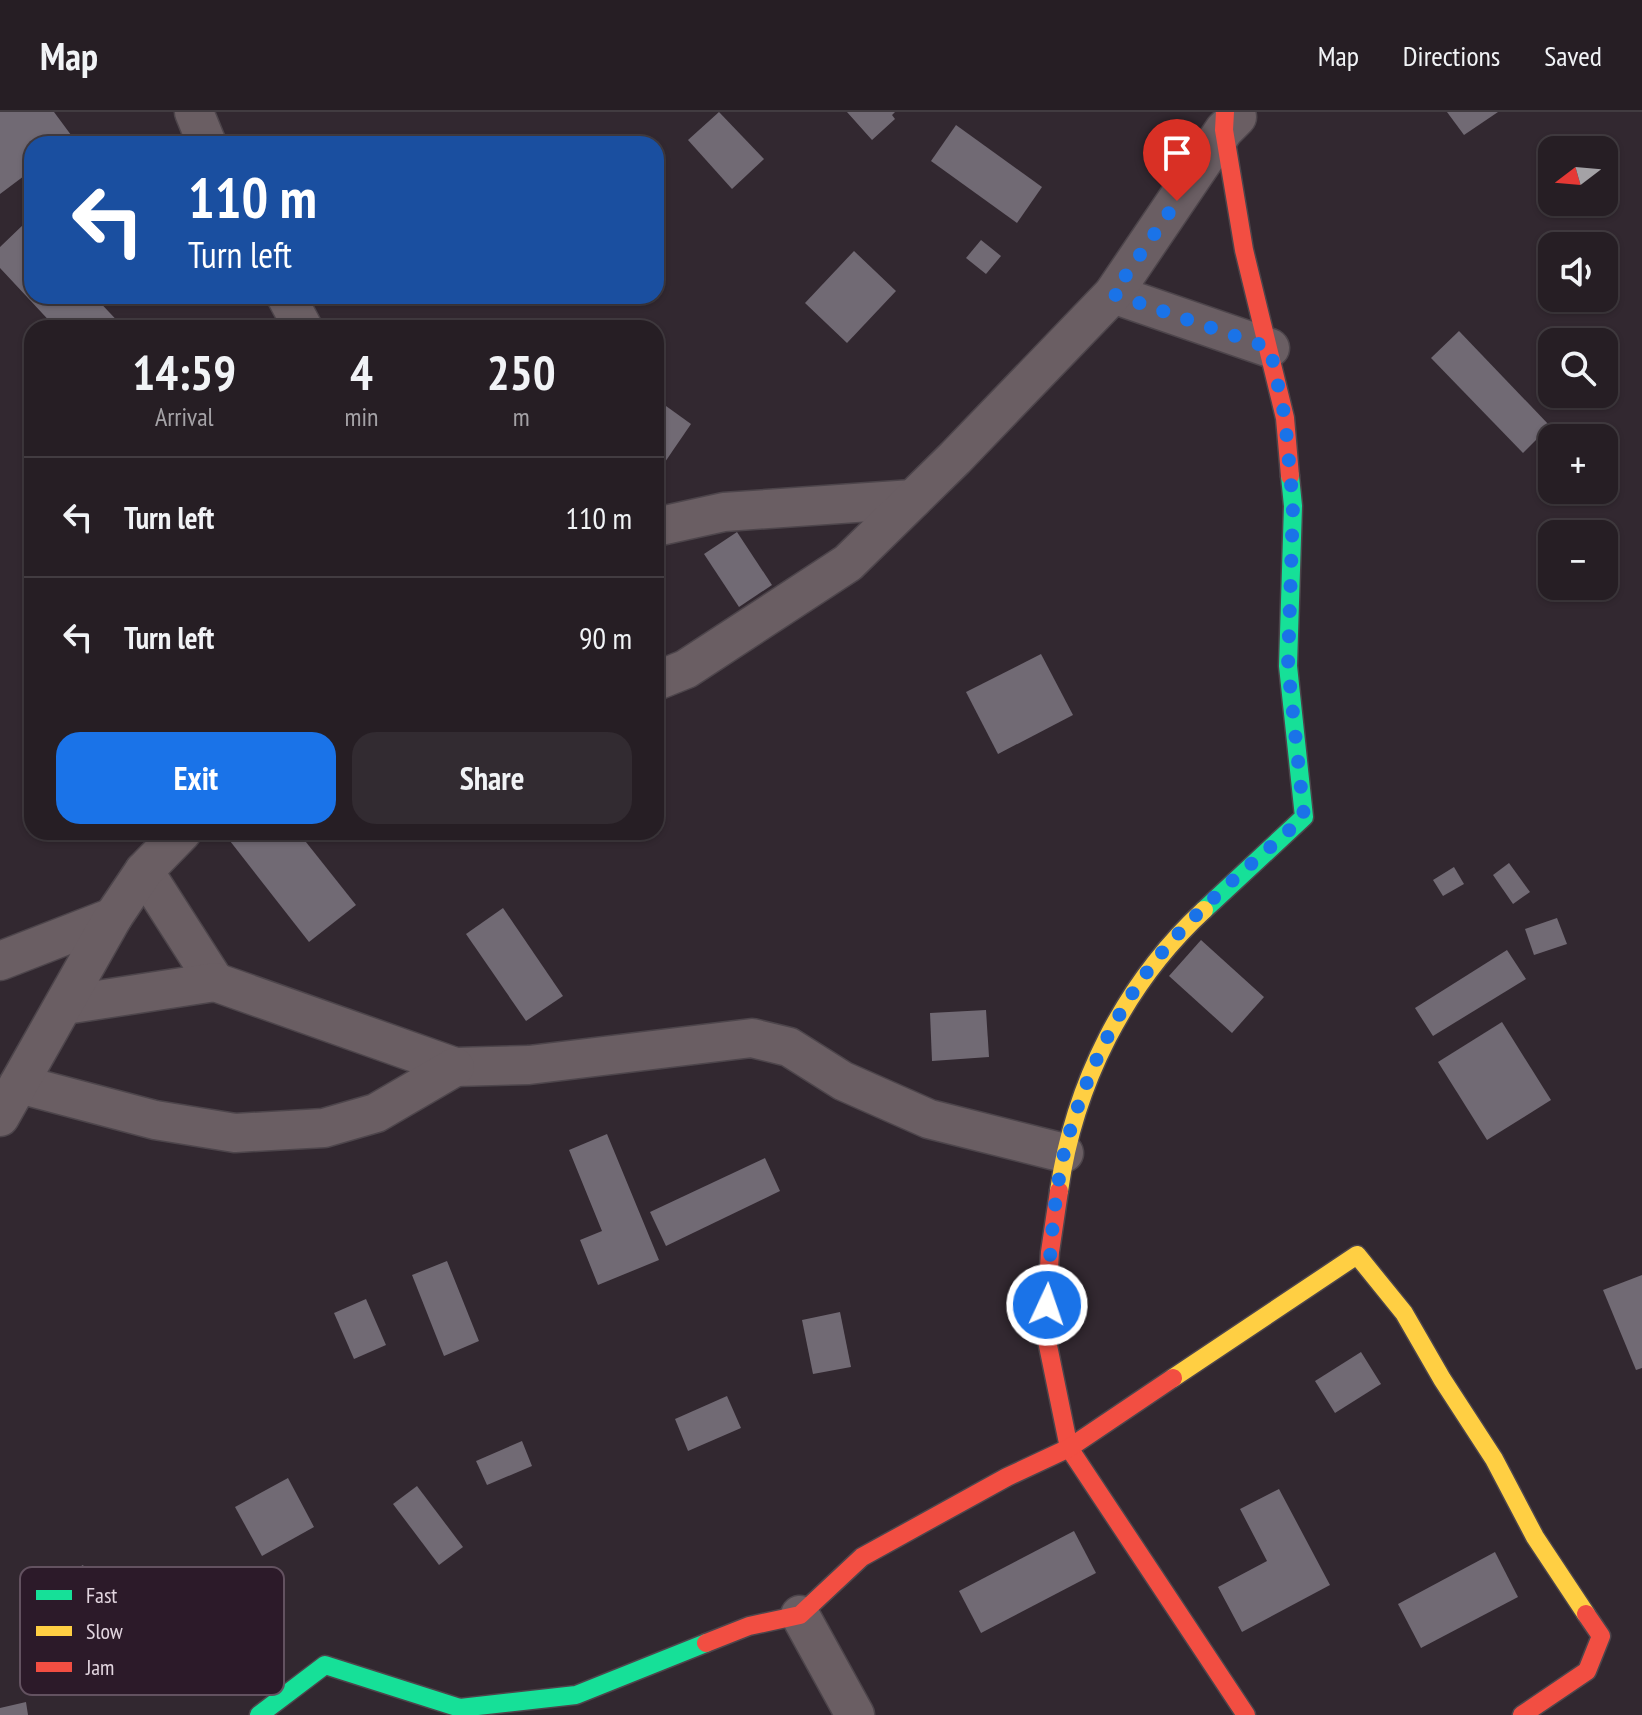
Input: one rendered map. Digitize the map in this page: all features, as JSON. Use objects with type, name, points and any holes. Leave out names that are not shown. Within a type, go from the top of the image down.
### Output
[{"type":"street","points":[[194,112],[204,136]]},
{"type":"street","points":[[664,678],[686,669],[848,563],[913,499],[1113,294],[1231,118]]},
{"type":"street","points":[[1231,118],[1244,250],[1285,418],[1293,506],[1288,666],[1304,817],[1178,934],[1130,996],[1093,1066],[1064,1153],[1050,1252],[1045,1331],[1069,1448],[1246,1715]]},
{"type":"street","points":[[1113,294],[1270,348]]},
{"type":"street","points":[[664,525],[724,512],[913,499]]},
{"type":"street","points":[[0,1117],[113,917],[144,871],[174,840]]},
{"type":"street","points":[[144,871],[215,982]]},
{"type":"street","points":[[0,961],[113,917]]},
{"type":"street","points":[[65,1005],[215,982],[455,1067],[529,1065],[752,1038],[789,1047],[843,1081],[929,1119],[1064,1153]]},
{"type":"street","points":[[19,1084],[155,1120],[235,1133],[324,1128],[376,1113],[455,1067]]},
{"type":"street","points":[[259,1715],[325,1665],[460,1708],[576,1695],[749,1626],[800,1615],[862,1557],[1007,1477],[1069,1448],[1357,1255],[1404,1313],[1494,1459],[1535,1537],[1601,1636],[1587,1671],[1522,1715]]},
{"type":"street","points":[[800,1615],[855,1715]]},
{"type":"building","points":[[0,112],[54,112],[72,136],[24,136],[24,176],[0,194]]},
{"type":"building","points":[[719,112],[764,159],[732,189],[688,140]]},
{"type":"building","points":[[847,112],[895,112],[892,115],[895,119],[872,140]]},
{"type":"building","points":[[1447,112],[1498,112],[1464,135]]},
{"type":"building","points":[[956,125],[1042,187],[1017,223],[931,161]]},
{"type":"building","points":[[24,224],[24,294],[0,268],[0,247]]},
{"type":"building","points":[[981,240],[1001,256],[986,274],[966,258]]},
{"type":"building","points":[[854,251],[896,291],[847,343],[805,303]]},
{"type":"building","points":[[34,304],[102,304],[116,320],[49,320]]},
{"type":"building","points":[[1459,331],[1548,424],[1538,424],[1538,438],[1523,453],[1431,358]]},
{"type":"building","points":[[666,406],[691,424],[665,462],[664,461]]},
{"type":"building","points":[[737,532],[772,585],[739,607],[704,554]]},
{"type":"building","points":[[1041,654],[1073,715],[998,754],[966,692]]},
{"type":"building","points":[[229,840],[304,840],[356,905],[309,942]]},
{"type":"building","points":[[1509,863],[1530,892],[1513,904],[1493,875]]},
{"type":"building","points":[[1454,867],[1464,884],[1443,896],[1433,880]]},
{"type":"building","points":[[503,908],[563,996],[526,1021],[466,934]]},
{"type":"building","points":[[1557,918],[1567,944],[1534,955],[1525,929]]},
{"type":"building","points":[[1201,940],[1264,997],[1232,1033],[1169,976]]},
{"type":"building","points":[[1507,950],[1526,979],[1433,1036],[1415,1008]]},
{"type":"building","points":[[986,1010],[989,1057],[932,1061],[930,1013]]},
{"type":"building","points":[[1502,1022],[1551,1100],[1487,1140],[1438,1062]]},
{"type":"building","points":[[607,1134],[659,1260],[598,1285],[580,1240],[602,1231],[569,1150]]},
{"type":"building","points":[[765,1158],[780,1191],[666,1246],[650,1212]]},
{"type":"building","points":[[447,1261],[479,1341],[444,1356],[412,1275]]},
{"type":"building","points":[[1642,1275],[1642,1368],[1636,1370],[1603,1290]]},
{"type":"building","points":[[366,1299],[386,1345],[354,1359],[334,1313]]},
{"type":"building","points":[[840,1312],[851,1367],[813,1374],[802,1320]]},
{"type":"building","points":[[1361,1352],[1381,1384],[1335,1413],[1315,1381]]},
{"type":"building","points":[[727,1396],[741,1428],[688,1451],[675,1419]]},
{"type":"building","points":[[522,1441],[532,1466],[487,1485],[476,1461]]},
{"type":"building","points":[[288,1478],[314,1527],[262,1556],[235,1507]]},
{"type":"building","points":[[417,1486],[463,1547],[439,1565],[393,1504]]},
{"type":"building","points":[[1279,1489],[1330,1585],[1242,1632],[1218,1587],[1267,1561],[1240,1509]]},
{"type":"building","points":[[1074,1531],[1096,1573],[981,1633],[959,1591]]},
{"type":"building","points":[[1495,1552],[1518,1597],[1421,1648],[1398,1604]]},
{"type":"building","points":[[26,1702],[28,1715],[0,1715],[0,1708]]},
{"type":"traffic: fast","points":[[1204,910],[1304,817],[1288,666],[1293,506],[1290,476]]},
{"type":"traffic: fast","points":[[259,1715],[325,1665],[460,1708],[576,1695],[706,1643]]},
{"type":"traffic: slow","points":[[1059,1191],[1077,1112],[1108,1038],[1150,970],[1204,910]]},
{"type":"traffic: slow","points":[[1173,1378],[1357,1255],[1404,1313],[1494,1459],[1535,1537],[1586,1614]]},
{"type":"traffic: jam","points":[[1225,112],[1224,130],[1244,250],[1285,418],[1290,476]]},
{"type":"traffic: jam","points":[[1059,1191],[1050,1252],[1045,1331],[1069,1448],[1246,1715]]},
{"type":"traffic: jam","points":[[706,1643],[749,1626],[800,1615],[862,1557],[1007,1477],[1069,1448],[1173,1378]]},
{"type":"traffic: jam","points":[[1522,1715],[1587,1671],[1601,1636],[1586,1614]]},
{"type":"route","points":[[1047,1305],[1050,1252],[1064,1153],[1093,1066],[1130,996],[1178,934],[1304,817],[1288,666],[1293,506],[1285,418],[1270,348],[1113,294],[1177,201]]}]
